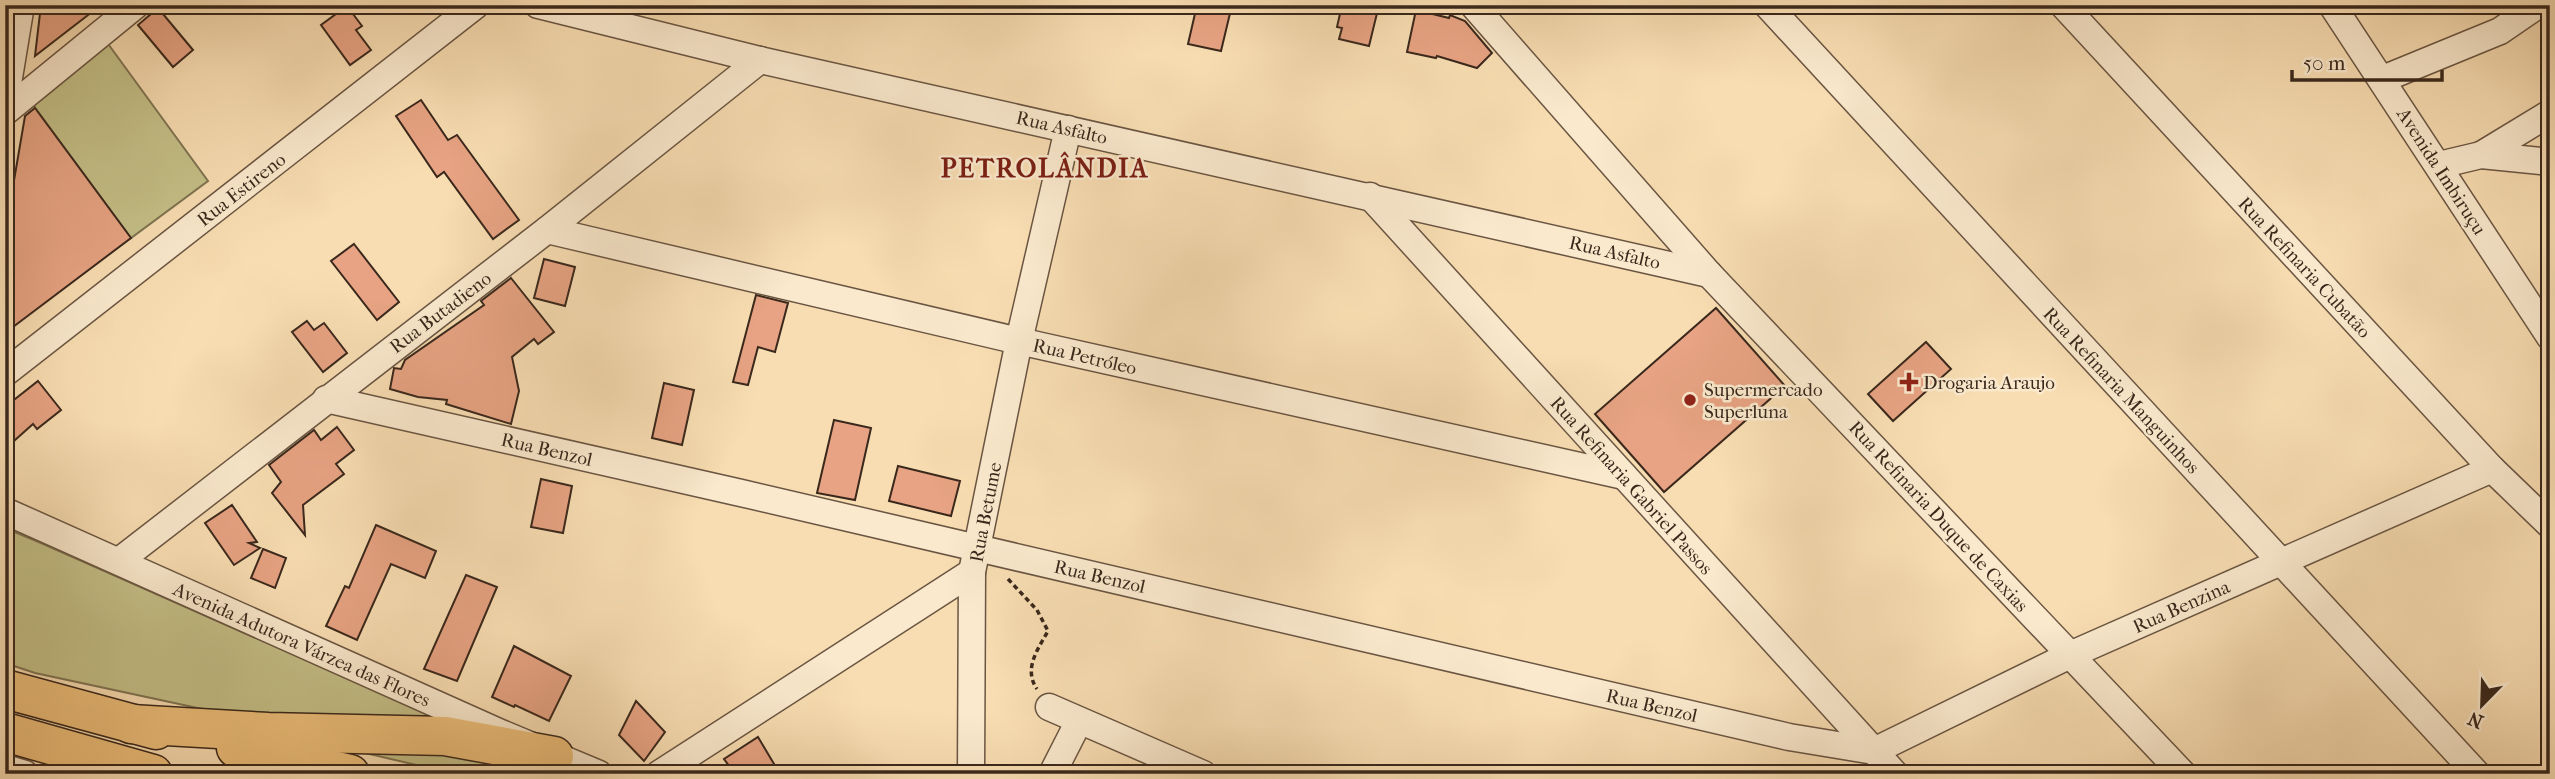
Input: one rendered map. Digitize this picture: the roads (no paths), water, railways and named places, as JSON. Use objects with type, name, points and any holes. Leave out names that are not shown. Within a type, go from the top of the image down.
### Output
[{"type":"highway","points":[[5,689],[131,724],[350,774]]},
{"type":"highway","points":[[131,724],[268,732],[445,736],[554,756]]},
{"type":"highway","points":[[5,732],[153,774]]},
{"type":"street","points":[[5,102],[21,5]]},
{"type":"street","points":[[5,112],[136,5]]},
{"type":"street","name":"Rua Estireno","points":[[5,373],[476,5]]},
{"type":"street","name":"Rua Asfalto","points":[[538,5],[760,60],[1709,274]]},
{"type":"street","name":"Rua Refinaria Duque de Caxias","points":[[1473,5],[1709,274],[2183,774]]},
{"type":"street","name":"Rua Refinaria Manguinhos","points":[[1767,5],[2477,774]]},
{"type":"street","name":"Rua Refinaria Cubatão","points":[[2063,5],[2492,469],[2550,525]]},
{"type":"street","name":"Avenida Imbiruçu","points":[[2332,5],[2550,337]]},
{"type":"street","points":[[2383,79],[2500,31],[2538,5]]},
{"type":"street","name":"Rua Butadieno","points":[[119,561],[547,230],[760,60]]},
{"type":"street","points":[[2439,166],[2481,155],[2550,113]]},
{"type":"street","name":"Rua Betume","points":[[659,774],[975,560],[1019,341],[1068,129]]},
{"type":"street","points":[[2481,155],[2550,162]]},
{"type":"street","name":"Rua Refinaria Gabriel Passos","points":[[1370,196],[1895,774]]},
{"type":"street","name":"Rua Petróleo","points":[[547,230],[1019,341],[1624,476]]},
{"type":"street","name":"Rua Benzol","points":[[326,399],[975,560],[1789,737],[1874,751]]},
{"type":"street","name":"Rua Benzina","points":[[1874,751],[2070,655],[2492,469]]},
{"type":"street","name":"Avenida Adutora Várzea das Flores","points":[[5,511],[599,774]]},
{"type":"street","points":[[971,774],[975,560]]},
{"type":"street","points":[[1049,707],[1203,774]]},
{"type":"street","points":[[1052,774],[1079,721]]},
{"type":"street","points":[[5,768],[25,774]]},
{"type":"place","name":"Drogaria Araujo","points":[[1909,382]]},
{"type":"place","name":"Supermercado Superluna","points":[[1690,400]]},
{"type":"district","name":"PETROLÂNDIA","points":[[1045,168]]}]
